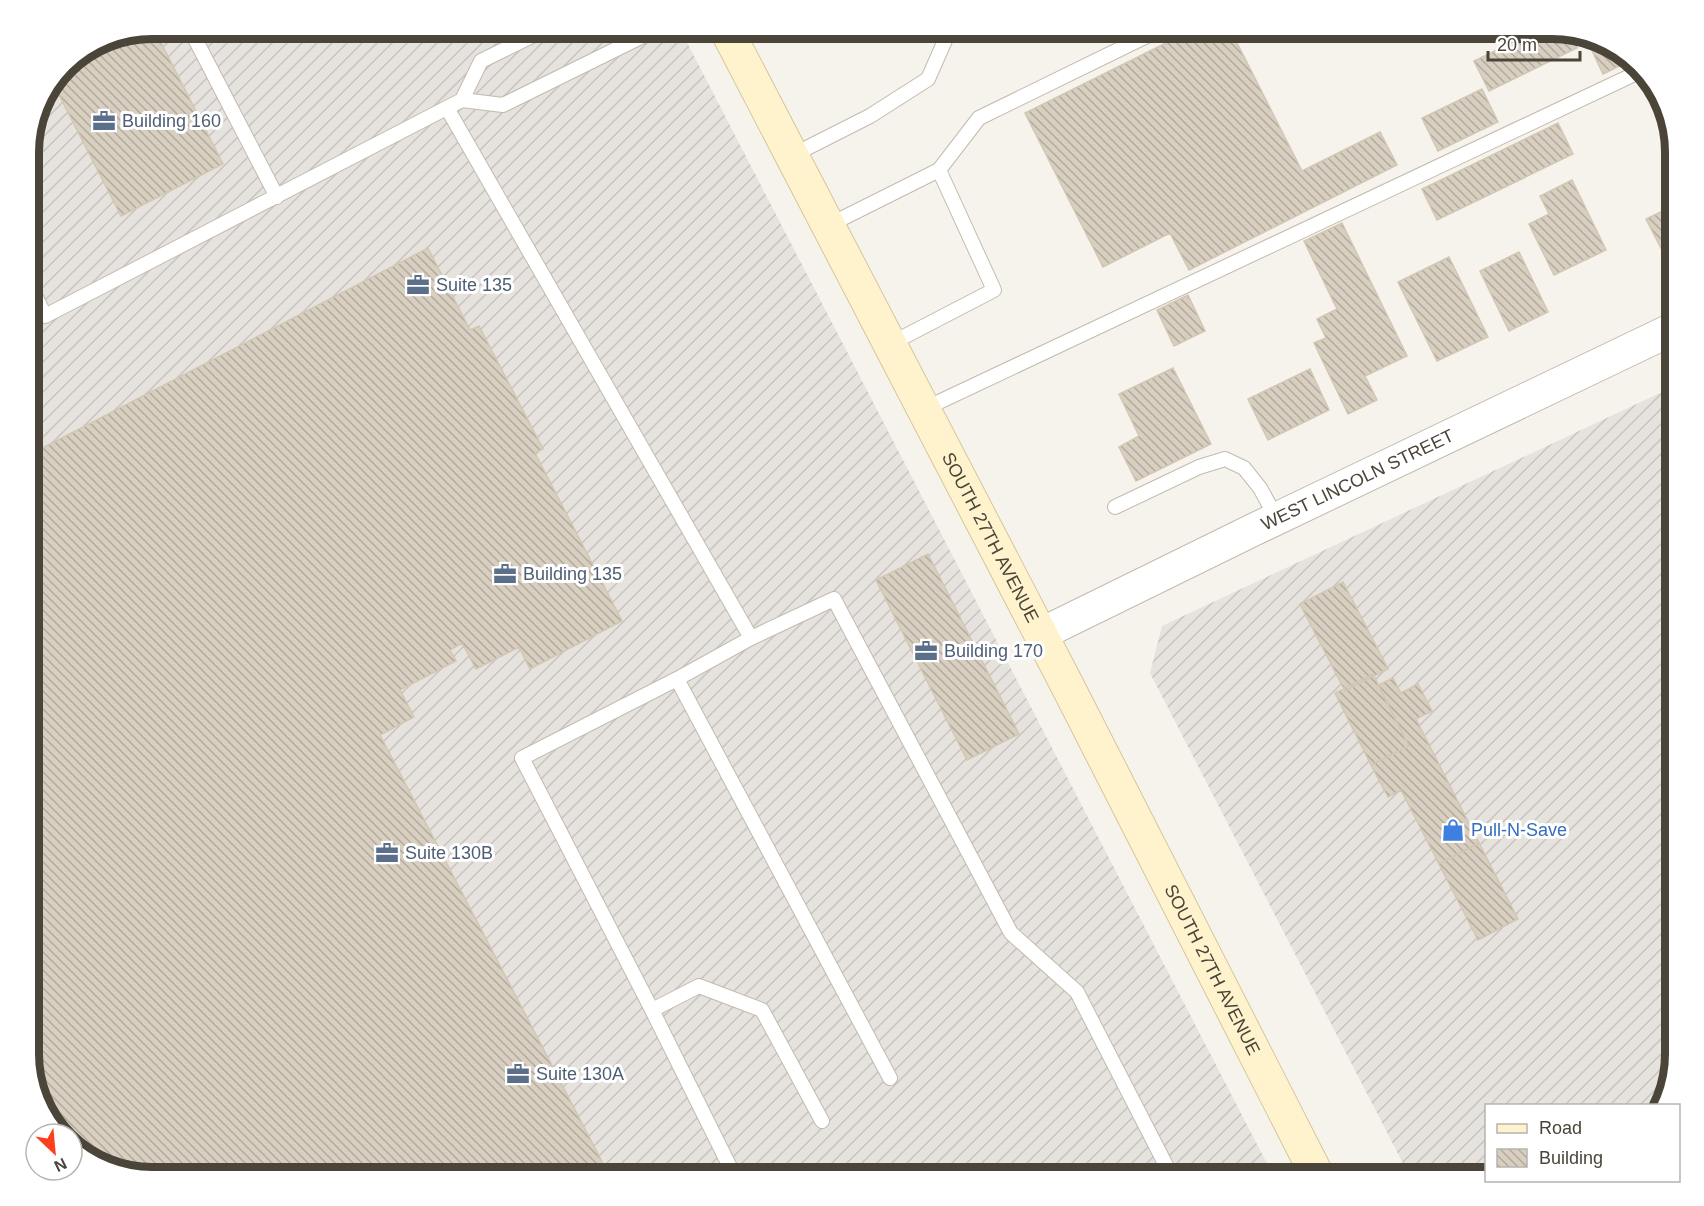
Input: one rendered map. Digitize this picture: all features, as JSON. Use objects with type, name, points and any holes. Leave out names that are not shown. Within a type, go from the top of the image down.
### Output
[{"type":"main road","name":"SOUTH 27TH AVENUE","points":[[732,39],[1041,634],[1311,1167]]},
{"type":"street","name":"WEST LINCOLN STREET","points":[[1041,634],[1665,333]]},
{"type":"lane","points":[[196,39],[277,197]]},
{"type":"lane","points":[[462,100],[481,61],[524,39]]},
{"type":"lane","points":[[39,304],[45,316],[462,100],[503,105],[635,39]]},
{"type":"lane","points":[[793,156],[870,116],[928,79],[945,39]]},
{"type":"lane","points":[[829,225],[939,170],[979,118],[1139,39]]},
{"type":"lane","points":[[924,409],[1634,74]]},
{"type":"lane","points":[[447,108],[751,638]]},
{"type":"lane","points":[[890,344],[994,290],[939,170]]},
{"type":"lane","points":[[1115,507],[1199,467],[1225,459],[1244,468],[1260,488],[1277,519]]},
{"type":"lane","points":[[730,1167],[652,1010],[522,758],[677,679],[751,638],[834,599],[1011,933],[1077,992],[1166,1167]]},
{"type":"lane","points":[[677,679],[890,1078]]},
{"type":"lane","points":[[652,1010],[699,986],[762,1010],[822,1121]]},
{"type":"shaded area","points":[[144,39],[685,39],[1269,1167],[144,1167],[116,1161],[84,1145],[84,1122],[62,1122],[58,1117],[43,1083],[39,1062],[39,144],[45,116],[54,95],[77,67],[95,54],[109,48]]},
{"type":"shaded area","name":"Pull-N-Save","points":[[1665,391],[1665,1062],[1659,1090],[1653,1104],[1485,1104],[1485,1167],[1405,1167],[1150,673],[1162,626]]},
{"type":"building","points":[[159,39],[223,164],[121,216],[57,91],[77,67],[95,54],[130,41]]},
{"type":"building","points":[[1174,39],[1235,39],[1302,171],[1380,132],[1397,165],[1189,270],[1170,233],[1103,267],[1025,113]]},
{"type":"building","points":[[1519,39],[1573,41],[1577,48],[1489,91],[1474,61]]},
{"type":"building","points":[[1590,46],[1623,64],[1603,74]]},
{"type":"building","points":[[1482,89],[1498,122],[1438,151],[1422,118]]},
{"type":"building","points":[[1558,123],[1573,154],[1437,220],[1422,189]]},
{"type":"building","points":[[1572,180],[1606,250],[1554,275],[1529,224],[1549,214],[1540,196]]},
{"type":"building","points":[[1665,210],[1664,254],[1646,219]]},
{"type":"building","points":[[1342,223],[1407,356],[1365,376],[1377,400],[1348,414],[1314,343],[1326,338],[1317,319],[1337,309],[1304,241]]},
{"type":"building","points":[[428,248],[470,330],[479,326],[543,449],[535,453],[622,621],[530,669],[519,647],[476,669],[462,643],[450,650],[456,661],[400,690],[414,717],[380,735],[605,1167],[144,1167],[130,1165],[95,1152],[84,1145],[84,1122],[62,1122],[48,1097],[39,1062],[39,450]]},
{"type":"building","points":[[1519,252],[1548,312],[1509,331],[1480,271]]},
{"type":"building","points":[[1449,257],[1488,337],[1437,361],[1398,282]]},
{"type":"building","points":[[1188,295],[1205,331],[1174,346],[1157,310]]},
{"type":"building","points":[[1173,368],[1211,444],[1136,481],[1119,447],[1139,436],[1119,394]]},
{"type":"building","points":[[1310,369],[1329,410],[1268,440],[1248,399]]},
{"type":"building","points":[[928,554],[1019,734],[967,760],[876,580]]},
{"type":"building","points":[[1343,582],[1388,669],[1345,691],[1300,604]]},
{"type":"building","points":[[1373,674],[1409,746],[1371,765],[1335,693]]},
{"type":"building","points":[[1393,678],[1401,693],[1418,684],[1432,711],[1416,719],[1479,843],[1439,864],[1401,790],[1388,797],[1371,765],[1409,746],[1378,685]]},
{"type":"building","points":[[1479,843],[1518,919],[1478,940],[1439,864]]},
{"type":"place","name":"Building 160","points":[[104,121]]},
{"type":"place","name":"Suite 135","points":[[418,285]]},
{"type":"place","name":"Building 135","points":[[505,574]]},
{"type":"place","name":"Building 170","points":[[926,651]]},
{"type":"place","name":"Pull-N-Save","points":[[1453,830]]},
{"type":"place","name":"Suite 130B","points":[[387,853]]},
{"type":"place","name":"Suite 130A","points":[[518,1074]]}]
